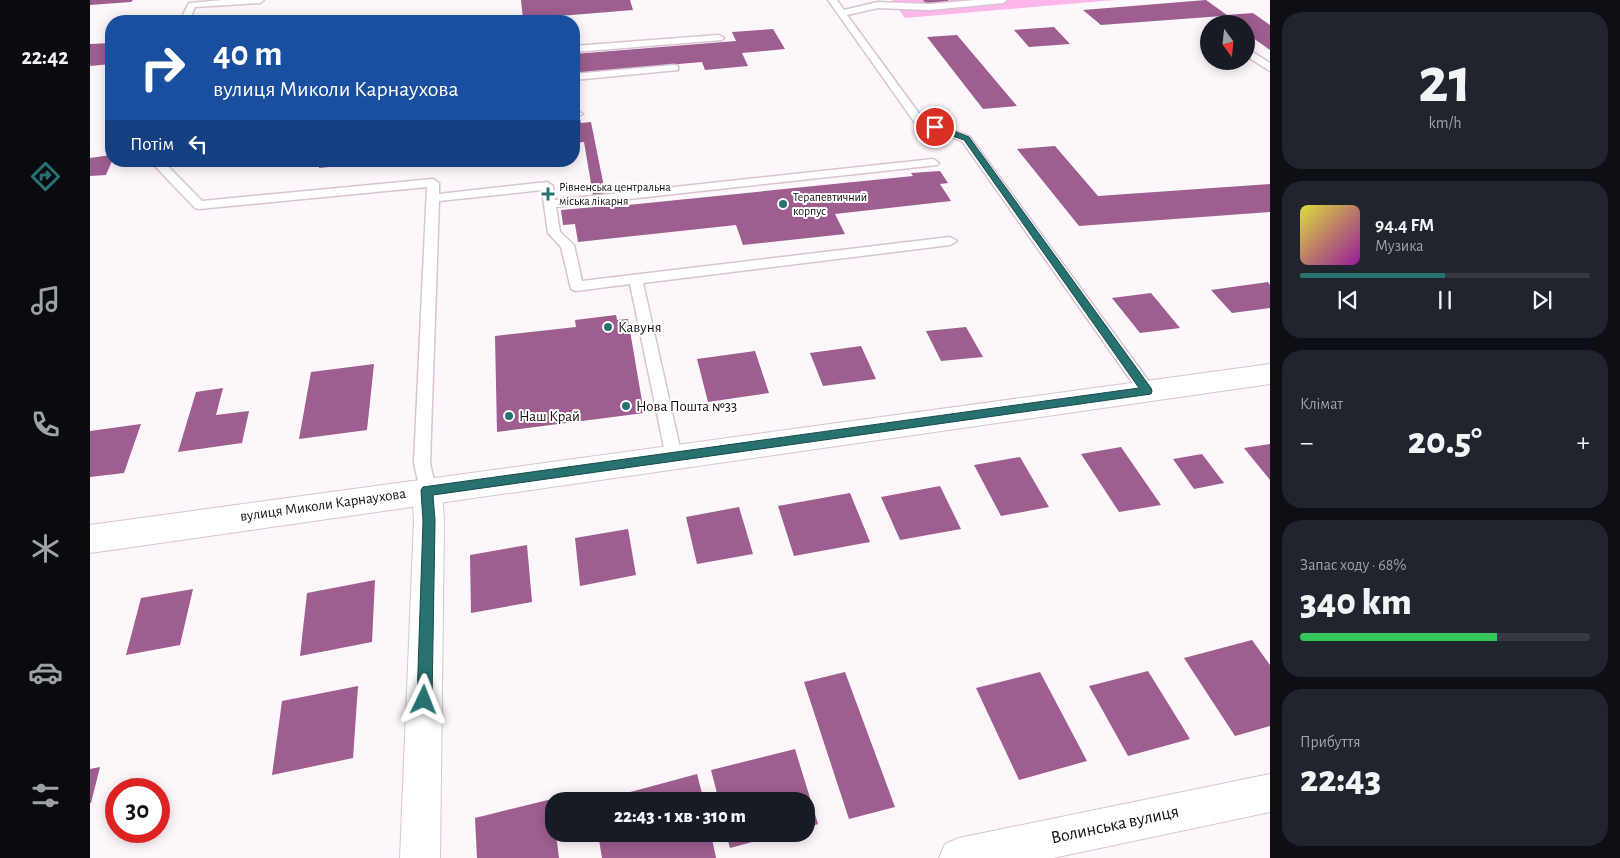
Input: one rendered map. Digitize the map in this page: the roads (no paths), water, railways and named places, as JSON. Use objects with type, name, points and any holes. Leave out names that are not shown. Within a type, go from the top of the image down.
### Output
[{"type":"main road","name":"вулиця Миколи Карнаухова","points":[[90,538],[1270,374]]},
{"type":"main road","points":[[420,858],[429,521],[427,490]]},
{"type":"main road","name":"Волинська вулиця","points":[[960,858],[1055,848],[1270,793]]},
{"type":"lane","points":[[188,15],[192,5],[260,0]]},
{"type":"lane","points":[[832,0],[919,121],[966,139],[1147,391]]},
{"type":"lane","points":[[842,13],[878,5],[930,7],[1003,0]]},
{"type":"lane","points":[[580,50],[720,38]]},
{"type":"lane","points":[[1255,57],[1270,68]]},
{"type":"lane","points":[[580,76],[674,68]]},
{"type":"lane","points":[[550,204],[933,163]]},
{"type":"lane","points":[[162,167],[199,206],[433,183],[422,463],[427,490]]},
{"type":"lane","points":[[433,198],[547,186],[554,233],[567,245],[576,286],[950,241]]},
{"type":"lane","points":[[636,280],[674,457]]},
{"type":"place","name":"Рівненська центральна міська лікарня","points":[[548,194]]},
{"type":"place","name":"Терапевтичний корпус","points":[[783,204]]},
{"type":"place","name":"Кавуня","points":[[608,327]]},
{"type":"place","name":"Нова Пошта №33","points":[[626,406]]},
{"type":"place","name":"Наш Край","points":[[509,416]]}]
